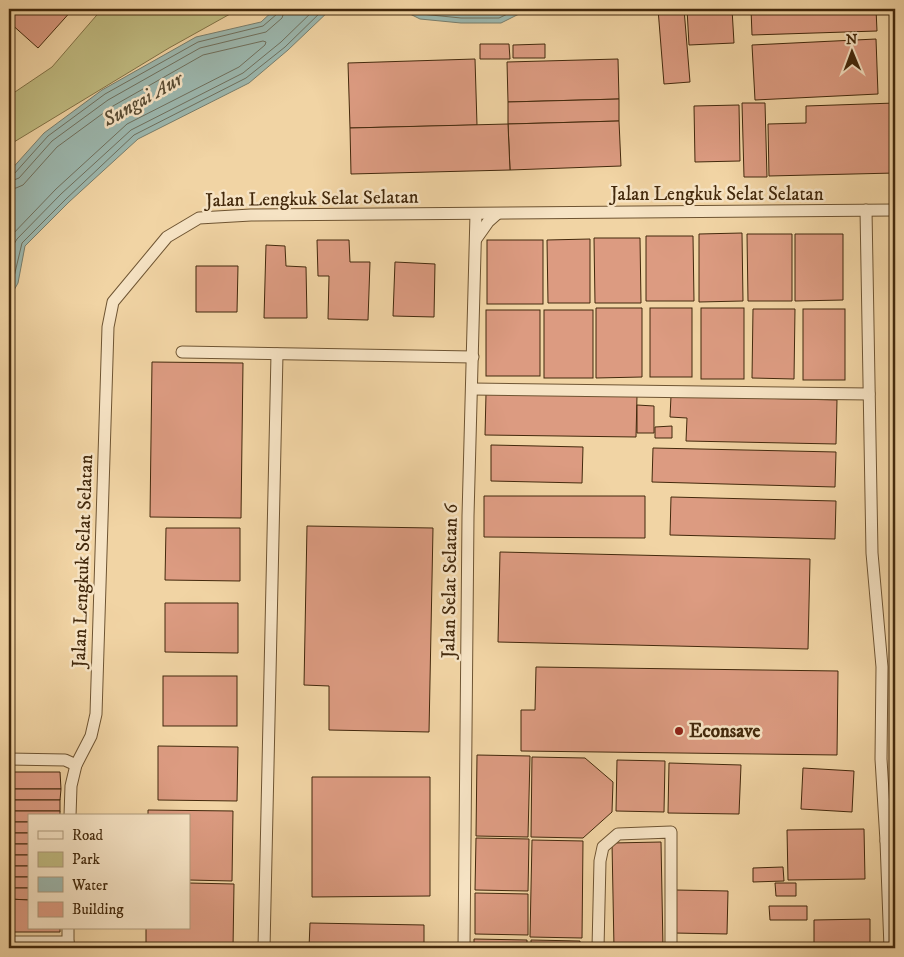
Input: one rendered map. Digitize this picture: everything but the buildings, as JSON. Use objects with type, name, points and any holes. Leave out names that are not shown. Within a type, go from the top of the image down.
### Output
[{"type":"street","points":[[866,210],[872,554],[882,667],[881,759],[891,841],[890,948]]},
{"type":"street","name":"Jalan Lengkuk Selat Selatan","points":[[70,814],[71,786],[76,765],[91,736],[96,714],[108,327],[113,302],[167,237],[199,218],[252,215],[895,210]]},
{"type":"street","points":[[459,214],[475,237],[497,214]]},
{"type":"street","name":"Jalan Selat Selatan 6","points":[[464,948],[468,516],[476,214]]},
{"type":"street","points":[[182,352],[473,357]]},
{"type":"street","points":[[264,948],[277,354]]},
{"type":"street","points":[[472,389],[869,394]]},
{"type":"street","points":[[9,759],[65,760],[76,765]]},
{"type":"street","points":[[598,948],[600,861],[603,847],[618,834],[671,832],[671,948]]},
{"type":"street","points":[[9,942],[68,945],[68,930]]},
{"type":"green space","points":[[102,9],[239,9],[169,48],[14,142],[9,147],[9,96],[52,67]]},
{"type":"water","name":"Sungai Aur","points":[[275,9],[331,9],[288,50],[249,83],[138,139],[69,202],[25,246],[18,283],[9,299],[9,172],[44,133],[102,90],[196,37],[261,22]]},
{"type":"water","points":[[400,9],[529,9],[501,23],[461,23],[420,19]]},
{"type":"place","name":"Econsave","points":[[679,731]]}]
